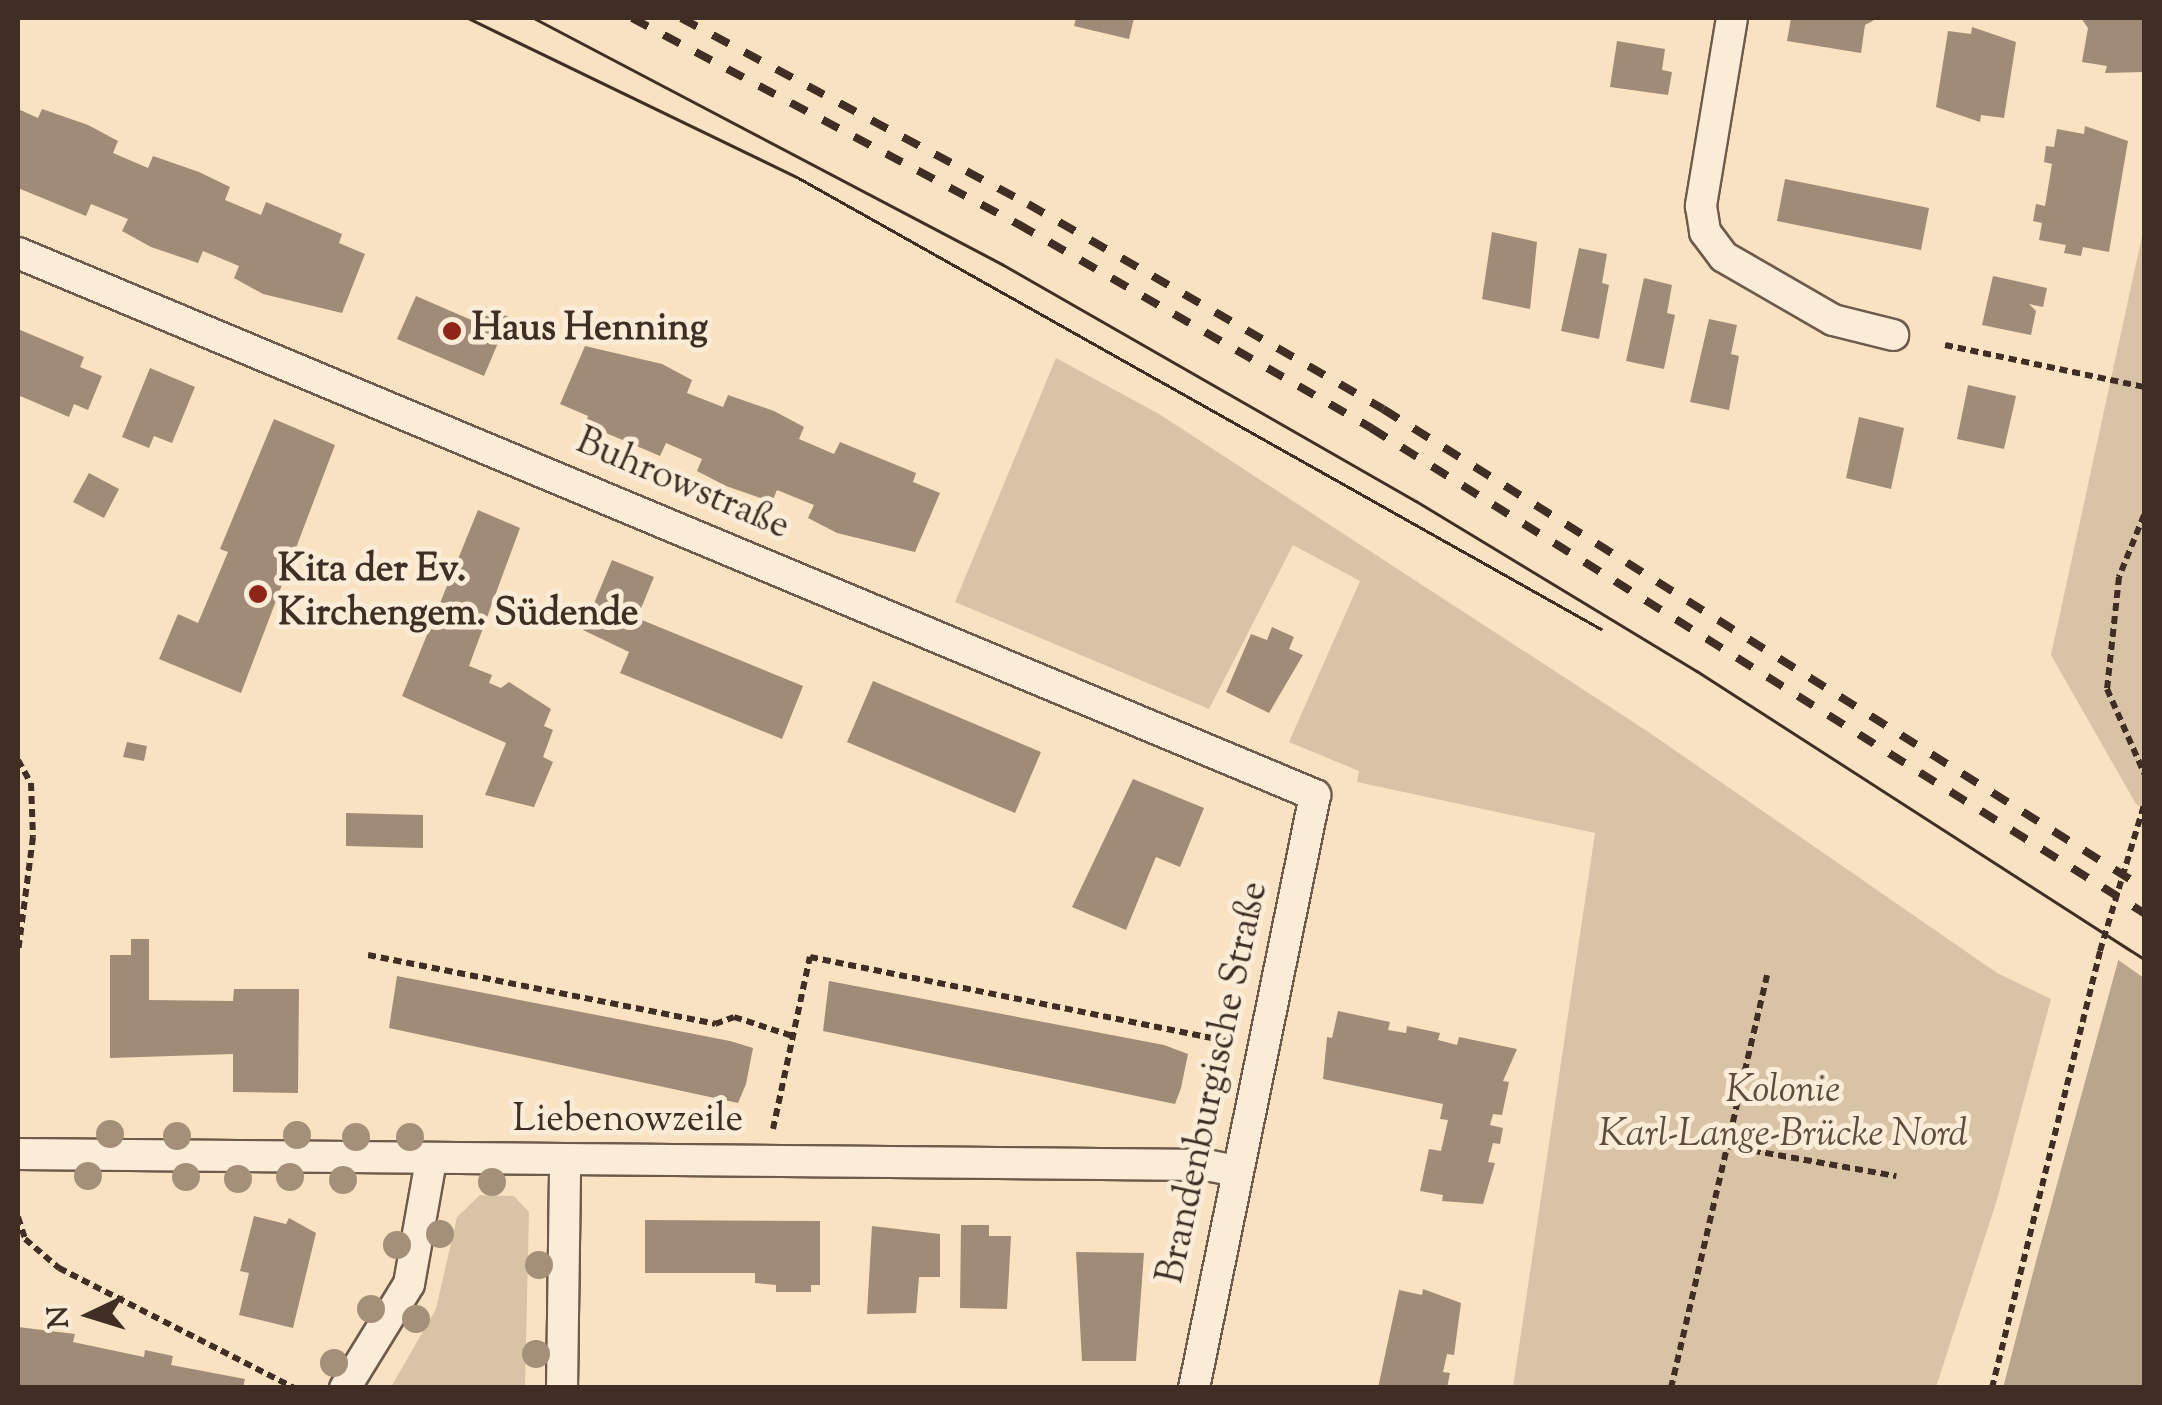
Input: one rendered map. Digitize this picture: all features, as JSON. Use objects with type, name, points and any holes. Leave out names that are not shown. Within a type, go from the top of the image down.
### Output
[{"type":"street","points":[[1732,18],[1701,206],[1705,232],[1724,256],[1833,320],[1892,335]]},
{"type":"street","name":"Buhrowstraße","points":[[18,253],[1315,795]]},
{"type":"street","name":"Brandenburgische Straße","points":[[1194,1388],[1315,795]]},
{"type":"street","name":"Liebenowzeile","points":[[18,1154],[431,1161],[1206,1165],[1237,1171]]},
{"type":"street","points":[[345,1388],[409,1284],[431,1161]]},
{"type":"street","points":[[562,1388],[566,1162]]},
{"type":"path","points":[[1945,345],[2144,387]]},
{"type":"path","points":[[2144,515],[2120,577],[2106,689],[2144,773]]},
{"type":"path","points":[[18,760],[30,783],[33,837],[18,952]]},
{"type":"path","points":[[18,780],[30,783]]},
{"type":"path","points":[[1992,1388],[2100,951],[2144,805]]},
{"type":"path","points":[[368,954],[715,1024],[734,1017],[793,1036]]},
{"type":"path","points":[[772,1131],[810,957],[1234,1042]]},
{"type":"path","points":[[1671,1388],[1767,975]]},
{"type":"path","points":[[1727,1146],[1896,1176]]},
{"type":"path","points":[[18,1217],[25,1239],[59,1268],[295,1388]]},
{"type":"green space","points":[[2144,227],[2144,808],[2136,804],[2051,655]]},
{"type":"green space","name":"Kolonie Karl-Lange-Brücke Nord","points":[[1056,358],[1159,414],[1647,731],[1997,973],[2051,999],[1996,1203],[1936,1387],[1513,1387],[1595,833],[1357,782],[1359,771],[1289,742],[1360,581],[1293,545],[1209,709],[955,602]]},
{"type":"green space","points":[[480,1195],[514,1196],[529,1212],[525,1387],[391,1387],[436,1309],[457,1217]]},
{"type":"shaded area","points":[[2144,866],[2144,1387],[2003,1388],[2036,1261]]},
{"type":"pier","points":[[2140,864],[2144,867],[2144,978],[2114,957]]},
{"type":"building","points":[[1076,18],[1134,18],[1129,39],[1074,26]]},
{"type":"building","points":[[1791,18],[1878,18],[1865,25],[1861,53],[1787,41]]},
{"type":"building","points":[[2081,18],[2144,18],[2144,72],[2105,73],[2107,66],[2082,62],[2088,28]]},
{"type":"building","points":[[1972,27],[2016,42],[2004,118],[1981,115],[1980,122],[1936,107],[1948,31],[1971,34]]},
{"type":"building","points":[[1617,41],[1665,49],[1662,70],[1672,72],[1668,95],[1610,87]]},
{"type":"building","points":[[18,109],[38,118],[42,109],[88,125],[118,141],[113,153],[148,168],[153,156],[199,172],[230,187],[225,200],[261,215],[266,202],[342,234],[339,243],[365,254],[342,313],[263,294],[234,278],[239,266],[203,251],[198,263],[151,247],[122,231],[128,219],[91,204],[86,216],[18,188]]},
{"type":"building","points":[[2085,126],[2128,141],[2109,252],[2083,247],[2081,256],[2064,253],[2066,245],[2039,240],[2042,223],[2033,221],[2036,204],[2045,206],[2052,164],[2044,162],[2046,146],[2054,147],[2057,129],[2084,134]]},
{"type":"building","points":[[1785,179],[1929,208],[1921,250],[1777,221]]},
{"type":"building","points":[[1492,232],[1537,242],[1530,309],[1482,299]]},
{"type":"building","points":[[1579,248],[1607,254],[1602,283],[1609,285],[1599,339],[1561,331]]},
{"type":"building","points":[[1993,276],[2047,288],[2043,307],[2029,304],[2036,311],[2031,335],[1982,325]]},
{"type":"building","points":[[1644,278],[1672,285],[1667,313],[1675,315],[1664,369],[1626,361]]},
{"type":"building","name":"Haus Henning","points":[[416,296],[476,322],[483,306],[509,317],[484,376],[397,339]]},
{"type":"building","points":[[1709,319],[1737,325],[1731,354],[1739,356],[1729,410],[1690,402]]},
{"type":"building","points":[[18,329],[84,357],[80,367],[102,376],[88,410],[74,404],[69,417],[18,395]]},
{"type":"building","points":[[585,346],[662,364],[692,380],[687,393],[723,407],[728,395],[774,411],[804,427],[799,439],[834,454],[840,442],[916,473],[913,482],[940,493],[915,552],[837,533],[808,518],[814,505],[777,490],[772,502],[726,486],[697,471],[702,459],[666,443],[660,456],[585,424],[588,416],[560,404]]},
{"type":"building","points":[[150,368],[195,387],[172,443],[154,436],[149,448],[122,437]]},
{"type":"building","points":[[1968,385],[2016,396],[2004,449],[1957,439]]},
{"type":"building","points":[[1859,417],[1904,428],[1891,489],[1846,478]]},
{"type":"building","points":[[274,419],[335,445],[241,693],[159,659],[178,614],[198,623],[228,552],[220,549]]},
{"type":"building","points":[[89,473],[119,489],[104,518],[73,502]]},
{"type":"building","points":[[478,510],[520,528],[469,666],[492,675],[489,683],[501,688],[509,682],[551,709],[544,726],[553,730],[543,757],[553,762],[534,807],[485,795],[506,743],[402,696]]},
{"type":"building","points":[[612,560],[654,577],[637,618],[803,686],[782,739],[620,673],[629,652],[583,630]]},
{"type":"building","points":[[1272,627],[1294,637],[1289,649],[1303,655],[1269,713],[1226,692],[1251,634],[1267,640]]},
{"type":"building","points":[[873,681],[1041,752],[1015,813],[847,742]]},
{"type":"building","points":[[127,742],[147,746],[144,761],[123,757]]},
{"type":"building","points":[[1133,779],[1204,808],[1180,867],[1156,857],[1126,930],[1072,907]]},
{"type":"building","points":[[346,813],[423,815],[423,848],[346,846]]},
{"type":"building","points":[[131,939],[149,939],[149,1000],[233,1001],[234,989],[299,989],[298,1093],[233,1092],[233,1054],[110,1058],[110,955],[131,955]]},
{"type":"building","points":[[397,976],[753,1048],[746,1084],[738,1103],[389,1028]]},
{"type":"building","points":[[829,981],[1164,1045],[1188,1054],[1181,1088],[1175,1104],[823,1031]]},
{"type":"building","points":[[1338,1011],[1390,1022],[1388,1030],[1406,1033],[1407,1026],[1440,1033],[1438,1040],[1457,1045],[1459,1037],[1517,1049],[1503,1081],[1509,1082],[1502,1115],[1493,1114],[1490,1125],[1503,1128],[1500,1144],[1493,1143],[1488,1162],[1495,1163],[1483,1204],[1442,1201],[1443,1195],[1420,1191],[1429,1149],[1441,1151],[1448,1120],[1440,1119],[1443,1104],[1323,1079],[1327,1037],[1332,1038]]},
{"type":"building","points":[[254,1216],[286,1224],[289,1218],[316,1233],[293,1328],[239,1315],[249,1273],[240,1271]]},
{"type":"building","points":[[645,1220],[820,1221],[820,1285],[811,1285],[811,1292],[776,1292],[776,1285],[755,1283],[755,1273],[645,1273]]},
{"type":"building","points":[[961,1225],[989,1225],[989,1236],[1011,1236],[1007,1309],[960,1308]]},
{"type":"building","points":[[872,1226],[940,1234],[940,1277],[919,1277],[916,1313],[867,1314]]},
{"type":"building","points":[[1076,1252],[1144,1253],[1136,1361],[1082,1361]]},
{"type":"building","points":[[1423,1289],[1461,1303],[1454,1355],[1447,1354],[1443,1372],[1450,1373],[1447,1388],[1378,1388],[1399,1290],[1422,1295]]},
{"type":"building","points":[[18,1327],[75,1334],[73,1342],[144,1357],[145,1350],[173,1356],[171,1365],[245,1379],[243,1388],[18,1388]]},
{"type":"tram line","points":[[468,18],[797,177],[1601,629]]},
{"type":"tram line","points":[[534,18],[1002,264],[1416,501],[1697,671],[2144,959]]},
{"type":"railway","points":[[632,18],[1018,224],[1371,428],[2144,913]]},
{"type":"railway","points":[[681,18],[1028,204],[1383,409],[2144,888]]},
{"type":"place","name":"Haus Henning","points":[[452,331]]},
{"type":"place","name":"Kita der Ev. Kirchengem. Südende","points":[[258,594]]}]
